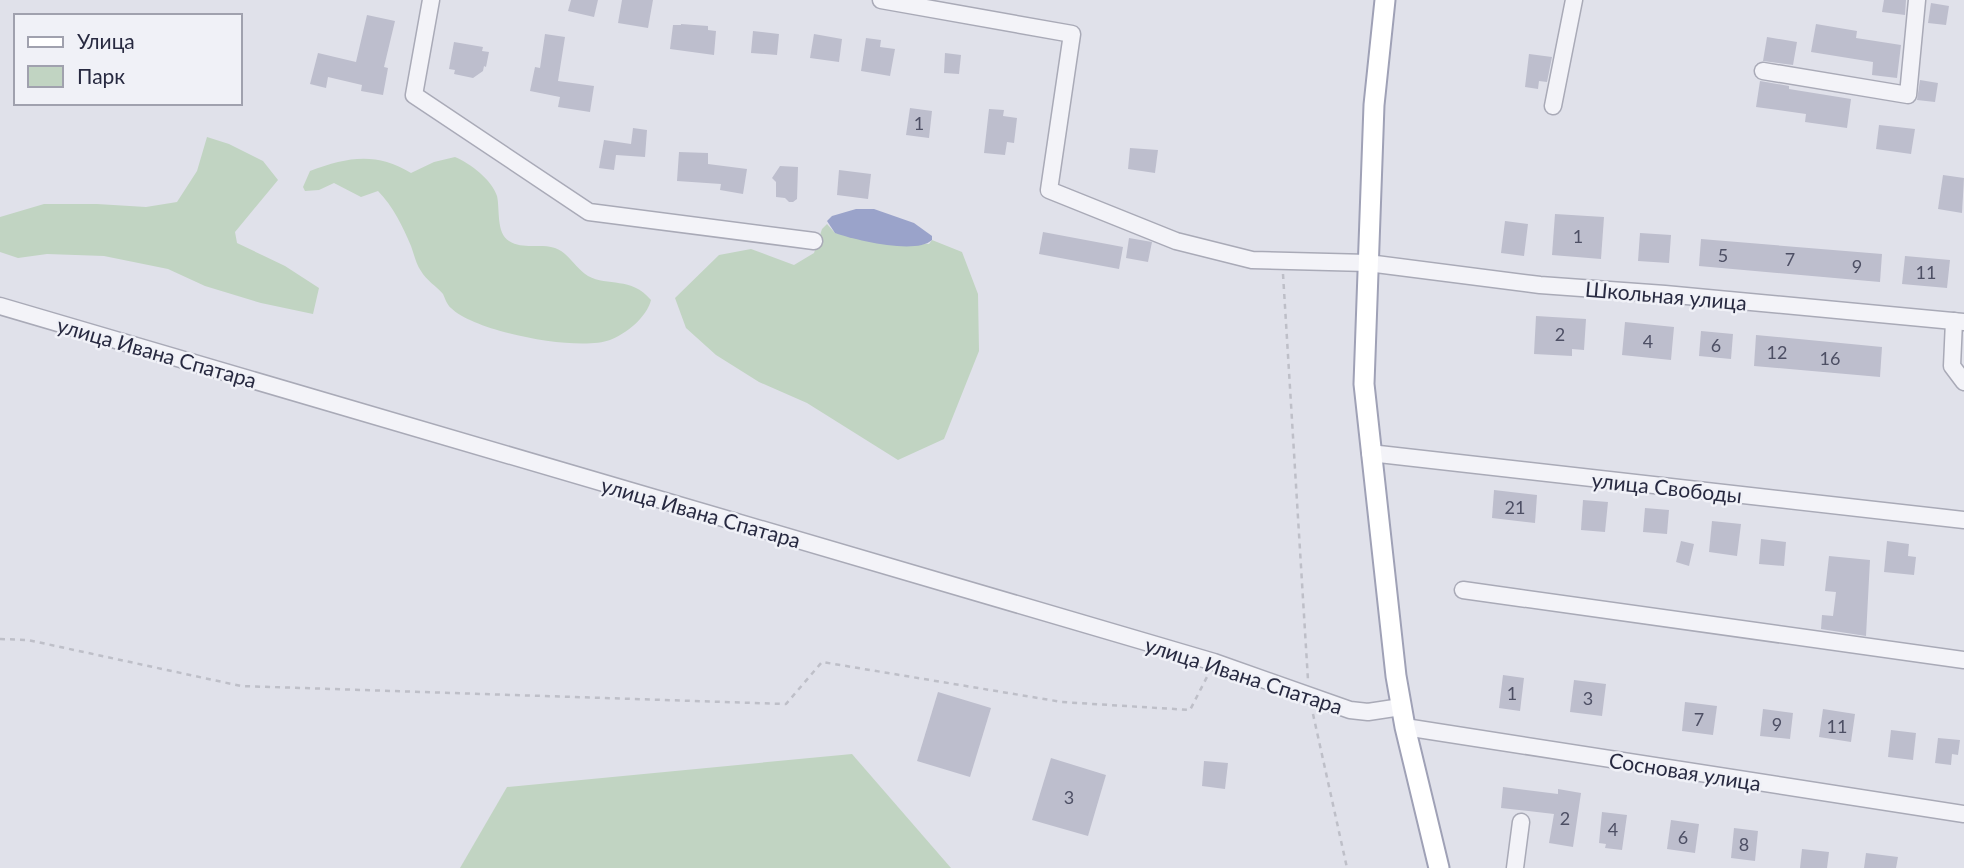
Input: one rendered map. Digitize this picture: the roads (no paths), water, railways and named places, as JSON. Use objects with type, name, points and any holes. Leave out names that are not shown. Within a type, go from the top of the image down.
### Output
[{"type":"main road","points":[[1385,0],[1374,105],[1364,384],[1391,641],[1401,708],[1439,868]]},
{"type":"street","points":[[431,0],[414,95],[589,212],[814,241]]},
{"type":"street","name":"Школьная улица","points":[[881,0],[1072,34],[1049,190],[1176,241],[1252,260],[1368,263],[1539,285],[1959,321]]},
{"type":"street","points":[[1552,106],[1574,0]]},
{"type":"street","points":[[1763,71],[1909,95],[1917,0]]},
{"type":"street","name":"улица Ивана Спатара","points":[[0,306],[1214,662],[1350,710],[1380,711],[1401,708]]},
{"type":"street","points":[[1959,321],[1952,366],[1964,382]]},
{"type":"street","name":"улица Свободы","points":[[1370,453],[1964,520]]},
{"type":"street","points":[[1463,590],[1964,660]]},
{"type":"street","name":"Сосновая улица","points":[[1405,727],[1964,814]]},
{"type":"street","points":[[1515,868],[1521,822]]},
{"type":"water","points":[[856,209],[874,209],[914,223],[932,236],[932,240],[924,244],[900,246],[835,233],[827,221],[832,216]]}]
